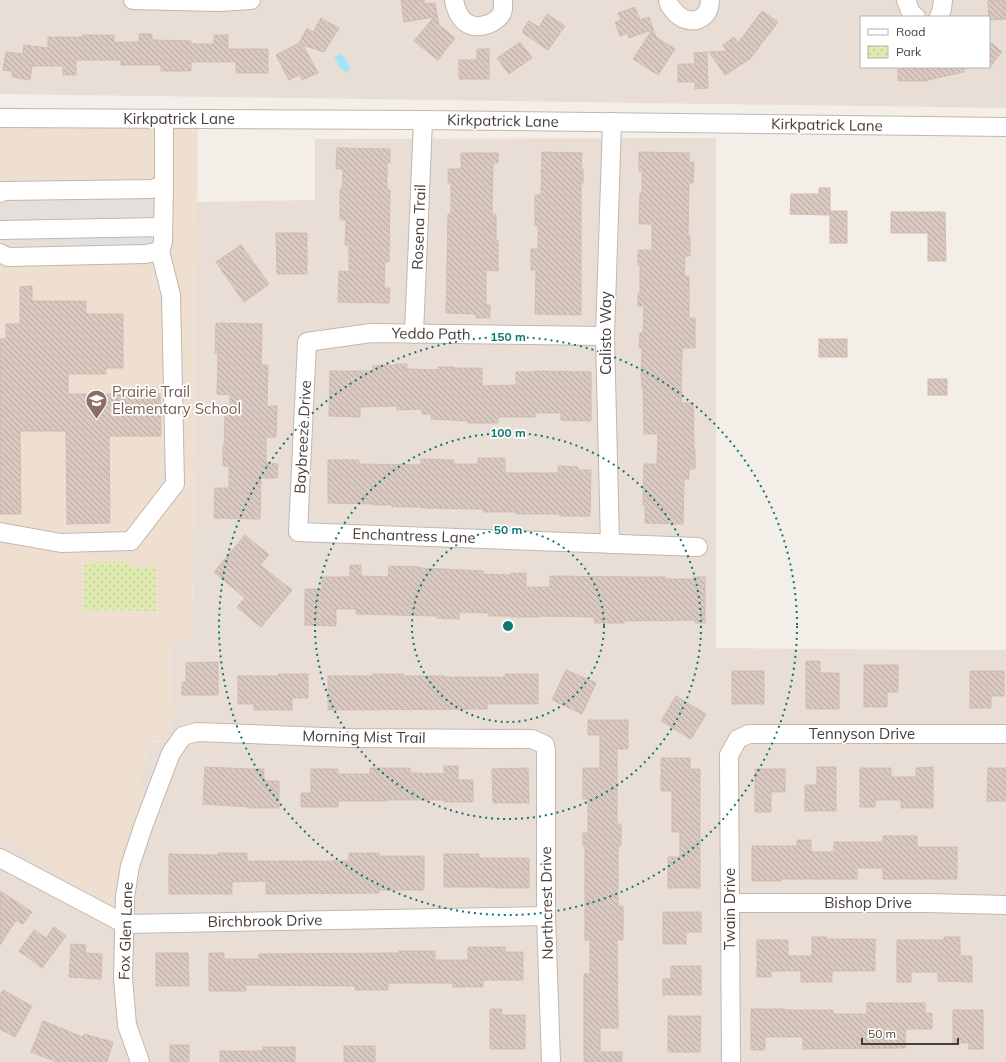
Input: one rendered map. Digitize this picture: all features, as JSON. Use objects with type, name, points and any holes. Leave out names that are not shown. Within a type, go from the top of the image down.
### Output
[{"type":"street","points":[[133,0],[219,2],[251,0]]},
{"type":"street","points":[[454,0],[459,16],[466,23],[474,26],[484,26],[499,18],[503,10],[503,0]]},
{"type":"street","points":[[668,0],[668,4],[678,16],[684,20],[699,20],[705,14],[710,5],[710,0]]},
{"type":"street","points":[[906,0],[915,16]]},
{"type":"street","points":[[939,16],[943,0]]},
{"type":"street","name":"Kirkpatrick Lane","points":[[0,118],[423,120],[1006,127]]},
{"type":"street","points":[[0,532],[62,543],[131,542],[175,484],[171,295],[160,251],[163,242],[164,119]]},
{"type":"street","name":"Rosena Trail","points":[[414,334],[423,120]]},
{"type":"street","name":"Calisto Way","points":[[610,544],[604,336],[612,122]]},
{"type":"street","points":[[0,193],[3,191],[152,189],[164,185]]},
{"type":"street","points":[[0,230],[163,227]]},
{"type":"street","points":[[0,253],[8,257],[15,257],[146,254],[160,251]]},
{"type":"street","name":"Yeddo Path","points":[[307,342],[371,333],[604,336]]},
{"type":"street","name":"Baybreeze Drive","points":[[298,532],[307,342]]},
{"type":"street","name":"Enchantress Lane","points":[[298,532],[698,547]]},
{"type":"street","name":"Morning Mist Trail","points":[[183,736],[197,732],[349,738],[532,739],[545,745]]},
{"type":"street","name":"Tennyson Drive","points":[[729,755],[738,739],[748,734],[1006,734]]},
{"type":"street","name":"Fox Glen Lane","points":[[140,1062],[127,1025],[123,978],[125,897],[130,866],[144,824],[171,753],[183,736]]},
{"type":"street","name":"Northcrest Drive","points":[[545,745],[546,916],[551,1062]]},
{"type":"street","name":"Twain Drive","points":[[729,755],[731,1062]]},
{"type":"street","name":"Birchbrook Drive","points":[[0,858],[125,924],[546,916]]},
{"type":"street","name":"Bishop Drive","points":[[730,903],[927,903],[1006,905]]},
{"type":"shaded area","points":[[0,0],[1006,0],[1006,108],[0,94]]},
{"type":"shaded area","name":"Prairie Trail Elementary School","points":[[0,121],[198,122],[192,639],[170,644],[173,721],[163,742],[153,741],[135,789],[149,793],[110,910],[22,847],[0,834]]},
{"type":"shaded area","points":[[716,138],[716,648],[1006,650],[1006,1062],[0,1062],[0,834],[22,847],[110,910],[148,793],[135,790],[151,742],[163,742],[173,721],[170,644],[192,639],[197,202],[315,200],[315,139]]},
{"type":"shaded area","points":[[16,199],[144,199],[150,203],[155,212],[153,237],[150,245],[11,245],[2,240],[0,236],[0,208],[5,202]]},
{"type":"green space","points":[[129,562],[134,568],[155,567],[155,611],[83,610],[85,563]]},
{"type":"water","points":[[340,53],[348,61],[348,64],[351,67],[347,73],[338,66],[338,63],[334,58]]},
{"type":"building","points":[[401,0],[424,0],[424,4],[435,3],[439,25],[455,38],[438,60],[414,41],[434,17],[404,22]]},
{"type":"building","points":[[988,0],[1006,0],[1006,19],[990,20]]},
{"type":"building","points":[[635,7],[640,20],[649,17],[656,37],[675,49],[658,75],[633,59],[652,30],[629,38],[628,33],[620,36],[615,22],[621,20],[618,13]]},
{"type":"building","points":[[762,11],[778,22],[750,59],[725,75],[709,52],[727,51],[723,45],[734,37],[738,43]]},
{"type":"building","points":[[547,14],[565,26],[548,50],[523,33],[523,29],[529,21],[539,27]]},
{"type":"building","points":[[321,18],[339,28],[324,52],[303,45],[318,73],[302,80],[299,75],[289,80],[276,55],[299,43],[307,28],[313,32]]},
{"type":"building","points":[[139,34],[152,34],[152,40],[191,41],[191,44],[214,44],[214,35],[228,35],[228,49],[268,49],[268,73],[236,73],[236,62],[191,62],[191,71],[161,71],[161,65],[121,65],[121,60],[76,60],[76,75],[63,75],[63,66],[32,66],[30,80],[12,77],[12,71],[3,70],[6,52],[23,54],[24,45],[48,48],[48,37],[114,35],[114,42],[139,42]]},
{"type":"building","points":[[520,42],[532,58],[509,74],[497,58]]},
{"type":"building","points":[[990,42],[1002,52],[990,67]]},
{"type":"building","points":[[477,49],[489,49],[489,79],[459,79],[459,60],[477,60]]},
{"type":"building","points":[[707,52],[708,88],[695,89],[695,82],[678,82],[678,64],[695,64],[694,53]]},
{"type":"building","points":[[898,68],[964,68],[964,72],[927,81],[898,81]]},
{"type":"building","points":[[337,148],[390,149],[390,163],[387,163],[387,190],[390,190],[389,262],[385,262],[384,288],[390,288],[389,303],[338,302],[339,271],[349,272],[349,245],[345,245],[346,220],[340,220],[340,189],[342,189],[343,169],[336,169]]},
{"type":"building","points":[[542,152],[582,153],[581,315],[535,314],[536,270],[531,270],[531,249],[538,249],[538,225],[535,225],[535,195],[541,195]]},
{"type":"building","points":[[639,152],[689,153],[689,162],[694,162],[693,183],[689,183],[688,235],[690,235],[690,256],[685,256],[684,276],[689,276],[689,318],[695,318],[695,348],[682,348],[681,403],[693,403],[695,469],[689,469],[689,479],[684,479],[683,524],[645,523],[645,505],[643,505],[644,464],[657,464],[658,434],[644,434],[643,388],[641,373],[642,348],[639,348],[640,333],[643,333],[644,306],[638,306],[638,293],[640,293],[640,265],[638,265],[638,250],[652,250],[652,224],[639,224],[640,193],[642,193],[642,171],[639,171]]},
{"type":"building","points":[[461,153],[498,153],[498,163],[493,163],[492,214],[496,214],[498,271],[486,270],[486,305],[490,305],[490,318],[476,318],[476,314],[446,313],[448,214],[451,214],[451,183],[448,183],[448,169],[461,169]]},
{"type":"building","points":[[819,188],[830,188],[830,215],[790,214],[791,194],[819,194]]},
{"type":"building","points":[[830,211],[847,211],[847,243],[830,243]]},
{"type":"building","points":[[891,212],[945,212],[946,261],[928,261],[928,233],[891,233]]},
{"type":"building","points":[[276,233],[307,233],[307,274],[277,274]]},
{"type":"building","points":[[241,245],[269,284],[244,302],[216,262]]},
{"type":"building","points":[[32,286],[32,301],[86,301],[86,314],[123,314],[123,368],[106,368],[106,374],[68,374],[68,394],[160,394],[161,436],[109,436],[110,523],[67,524],[66,431],[20,431],[21,514],[0,514],[0,339],[6,339],[6,324],[20,324],[20,287]]},
{"type":"building","points":[[216,323],[262,324],[261,365],[268,365],[267,406],[277,406],[276,437],[266,437],[266,463],[278,464],[277,478],[261,478],[260,519],[214,518],[215,488],[229,488],[229,466],[223,466],[223,447],[225,415],[230,415],[230,395],[217,394],[218,353],[215,353]]},
{"type":"building","points":[[819,339],[847,339],[847,357],[819,357]]},
{"type":"building","points":[[407,364],[407,369],[438,370],[438,367],[482,368],[482,386],[516,385],[516,372],[591,372],[591,421],[561,420],[561,413],[535,413],[535,417],[498,417],[498,423],[468,423],[468,421],[431,419],[432,414],[422,414],[422,409],[397,410],[397,406],[360,407],[360,417],[329,416],[330,371],[373,371],[373,366]]},
{"type":"building","points":[[928,379],[947,379],[947,395],[928,395]]},
{"type":"building","points":[[478,458],[505,458],[505,473],[558,473],[558,466],[578,467],[578,470],[591,470],[590,516],[516,514],[516,512],[483,512],[483,509],[392,507],[392,505],[328,503],[328,460],[359,460],[359,464],[421,465],[421,459],[454,460],[454,464],[478,464]]},
{"type":"building","points":[[245,535],[269,555],[260,565],[292,590],[261,627],[237,607],[245,598],[214,572]]},
{"type":"building","points":[[350,565],[361,565],[361,576],[388,577],[389,566],[483,571],[483,574],[511,575],[511,573],[526,573],[526,587],[550,587],[550,576],[666,577],[666,579],[693,579],[693,577],[705,577],[705,623],[695,623],[695,620],[594,623],[594,617],[511,617],[489,616],[489,613],[459,612],[459,619],[437,618],[437,616],[356,614],[356,609],[336,609],[336,626],[305,625],[305,589],[322,589],[322,577],[350,577]]},
{"type":"building","points":[[806,661],[820,661],[820,673],[839,673],[839,709],[806,709]]},
{"type":"building","points":[[218,662],[218,695],[182,695],[182,682],[186,682],[186,663]]},
{"type":"building","points":[[864,665],[898,665],[898,692],[887,692],[887,707],[864,707]]},
{"type":"building","points":[[566,670],[596,683],[582,714],[552,700]]},
{"type":"building","points":[[732,671],[764,671],[764,704],[732,704]]},
{"type":"building","points":[[970,671],[1004,671],[1004,696],[991,696],[991,708],[970,708]]},
{"type":"building","points":[[278,674],[308,674],[308,698],[292,698],[292,710],[254,710],[254,704],[238,704],[238,676],[278,676]]},
{"type":"building","points":[[373,674],[404,674],[404,676],[444,677],[505,677],[505,674],[538,674],[538,704],[487,704],[487,709],[328,710],[328,676],[373,676]]},
{"type":"building","points":[[676,696],[706,714],[691,739],[661,721]]},
{"type":"building","points":[[588,720],[628,720],[628,749],[617,749],[617,824],[621,824],[621,846],[618,846],[618,906],[623,906],[623,940],[617,940],[618,1028],[600,1028],[600,1052],[622,1052],[622,1062],[584,1062],[584,974],[590,974],[590,940],[585,940],[585,846],[583,846],[583,833],[588,833],[588,799],[583,799],[583,768],[600,768],[600,735],[588,735]]},
{"type":"building","points":[[661,758],[690,758],[690,769],[700,769],[700,888],[668,888],[668,857],[680,857],[680,832],[672,832],[672,791],[661,791]]},
{"type":"building","points":[[444,766],[458,766],[458,780],[473,780],[473,802],[444,802],[444,800],[338,801],[338,807],[301,807],[301,793],[311,793],[311,769],[338,769],[338,774],[370,774],[370,768],[410,768],[410,773],[444,774]]},
{"type":"building","points":[[205,767],[264,769],[264,781],[279,781],[279,808],[250,808],[203,804]]},
{"type":"building","points":[[817,767],[836,767],[836,811],[805,811],[805,785],[817,785]]},
{"type":"building","points":[[933,767],[933,808],[901,808],[901,800],[875,800],[875,807],[860,807],[860,768],[891,768],[891,777],[916,777],[916,768]]},
{"type":"building","points":[[528,768],[529,803],[493,803],[492,769]]},
{"type":"building","points":[[988,768],[1006,768],[1006,801],[987,801]]},
{"type":"building","points":[[755,769],[785,769],[785,792],[771,792],[771,812],[755,812]]},
{"type":"building","points":[[883,836],[917,836],[917,847],[957,847],[957,879],[883,879],[883,868],[857,868],[857,879],[781,879],[781,881],[752,881],[752,846],[797,846],[797,840],[811,840],[811,852],[834,852],[834,842],[883,842]]},
{"type":"building","points":[[218,853],[247,853],[247,861],[349,861],[349,853],[379,853],[379,856],[424,856],[424,890],[379,890],[379,893],[266,894],[266,881],[232,882],[232,894],[169,894],[169,854],[218,855]]},
{"type":"building","points":[[444,854],[479,854],[479,858],[529,858],[529,888],[444,887]]},
{"type":"building","points":[[0,891],[32,912],[23,924],[16,920],[0,945]]},
{"type":"building","points":[[663,912],[701,912],[701,932],[686,932],[686,944],[663,944]]},
{"type":"building","points":[[54,927],[66,936],[42,968],[19,951],[34,930],[46,938]]},
{"type":"building","points":[[812,937],[827,937],[827,939],[875,939],[875,971],[832,971],[832,982],[801,982],[801,971],[771,971],[771,977],[757,977],[757,940],[788,940],[788,956],[812,956]]},
{"type":"building","points":[[944,937],[960,937],[960,956],[972,956],[972,982],[938,981],[938,972],[911,972],[911,982],[897,982],[897,940],[944,940]]},
{"type":"building","points":[[71,944],[86,945],[85,953],[102,954],[101,979],[69,977]]},
{"type":"building","points":[[468,947],[505,947],[505,952],[523,952],[523,980],[483,980],[483,987],[453,987],[453,983],[388,983],[388,990],[355,990],[355,986],[246,985],[246,991],[209,991],[209,953],[224,953],[224,959],[259,959],[259,954],[399,953],[399,951],[435,951],[435,960],[468,960]]},
{"type":"building","points":[[156,953],[188,953],[189,986],[156,986]]},
{"type":"building","points":[[671,966],[701,966],[701,995],[663,995],[663,979],[671,979]]},
{"type":"building","points":[[3,990],[32,1006],[15,1037],[0,1029],[0,995]]},
{"type":"building","points":[[867,1003],[925,1003],[925,1013],[932,1013],[932,1029],[906,1029],[905,1048],[803,1049],[803,1037],[765,1037],[765,1050],[751,1050],[751,1009],[833,1010],[833,1014],[867,1014]]},
{"type":"building","points":[[490,1009],[502,1009],[502,1015],[525,1015],[525,1049],[490,1049]]},
{"type":"building","points":[[953,1010],[983,1010],[983,1049],[969,1049],[969,1043],[953,1043]]},
{"type":"building","points":[[668,1016],[701,1016],[700,1052],[668,1052]]},
{"type":"building","points":[[43,1021],[83,1037],[84,1034],[113,1042],[107,1062],[57,1062],[31,1052]]},
{"type":"building","points":[[170,1045],[189,1045],[189,1062],[170,1062]]},
{"type":"building","points":[[344,1046],[375,1046],[375,1062],[344,1062]]},
{"type":"building","points":[[263,1047],[295,1047],[295,1062],[220,1062],[220,1051],[263,1051]]},
{"type":"place","name":"Prairie Trail Elementary School","points":[[97,420]]}]
